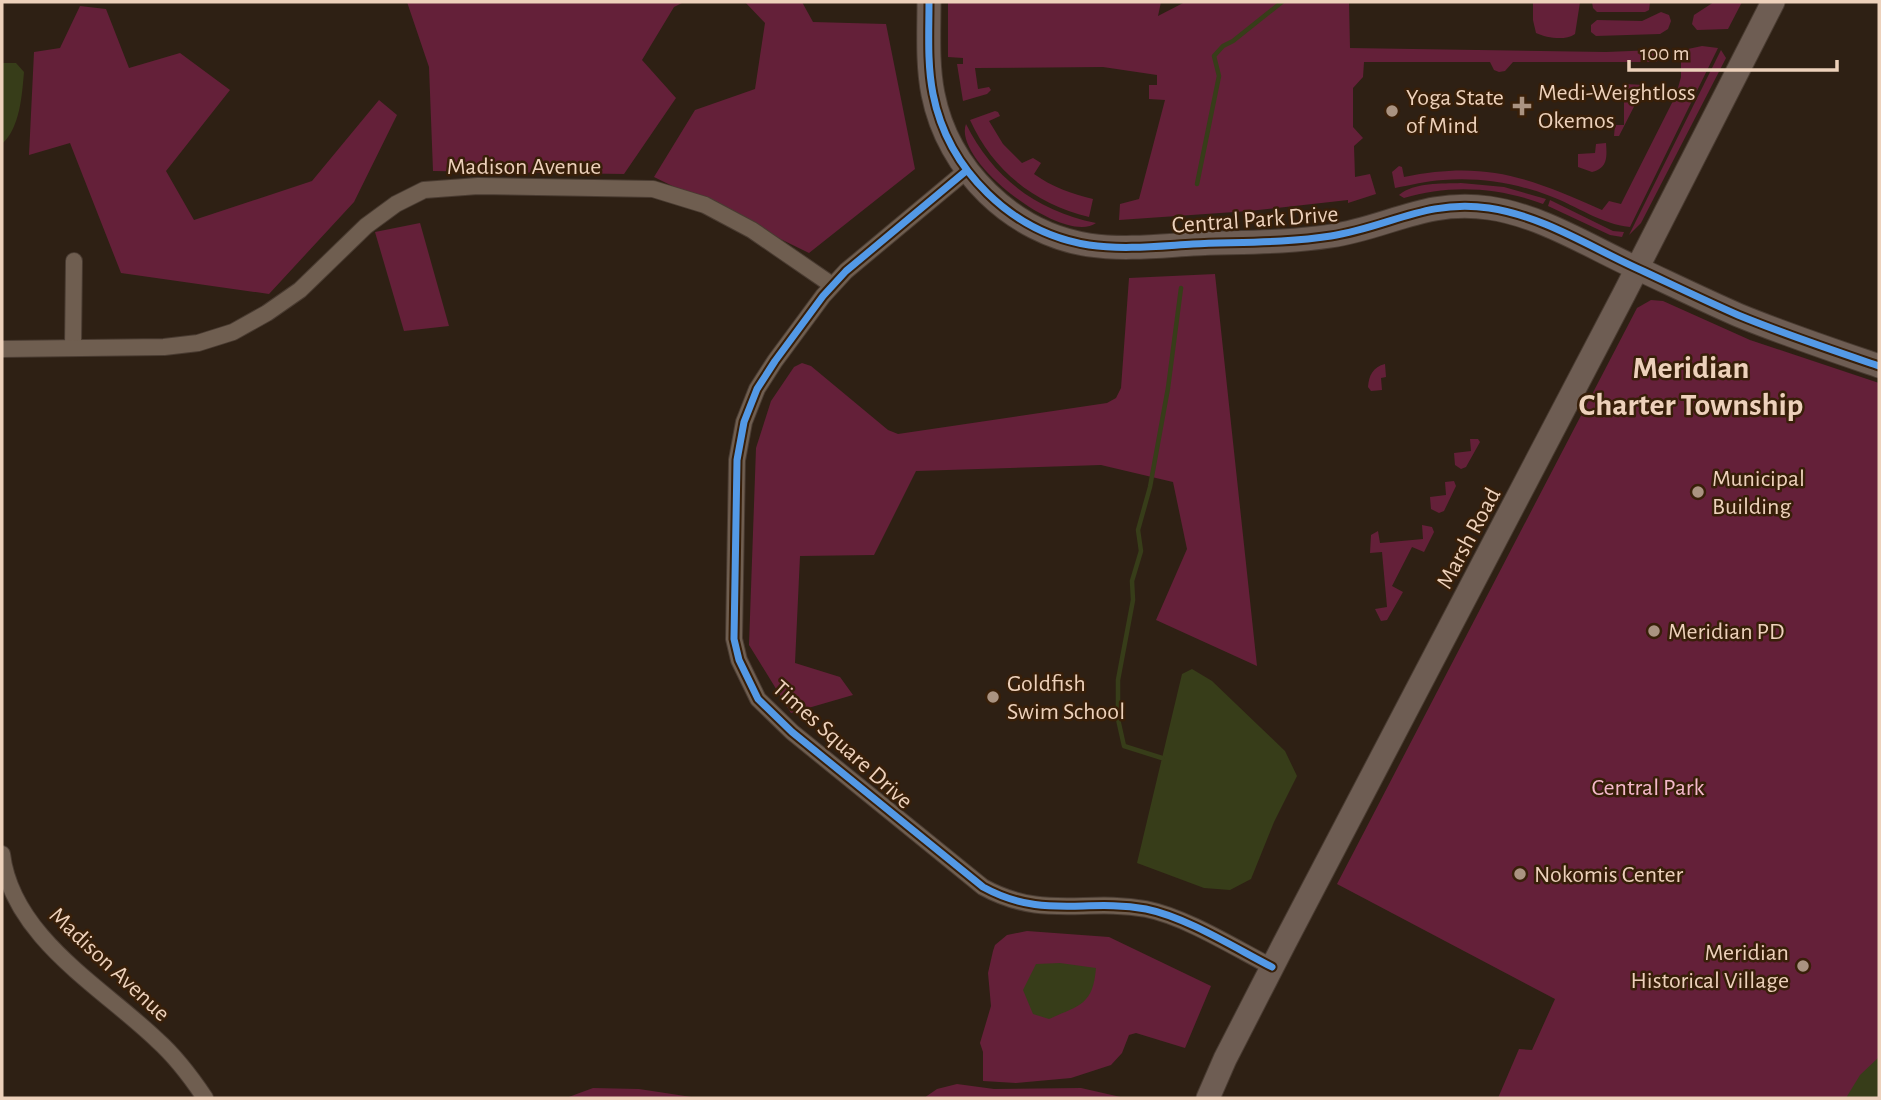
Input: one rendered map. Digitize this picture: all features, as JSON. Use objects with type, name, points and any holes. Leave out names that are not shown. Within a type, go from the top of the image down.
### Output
[{"type":"main road","name":"Central Park Drive","points":[[929,2],[933,93],[943,129],[966,170],[994,200],[1022,221],[1050,234],[1090,245],[1146,246],[1317,238],[1428,209],[1466,206],[1497,209],[1528,217],[1737,314],[1879,366]]},
{"type":"main road","name":"Marsh Road","points":[[1208,1098],[1272,967],[1637,269],[1773,2]]},
{"type":"street","name":"Times Square Drive","points":[[966,170],[860,257],[832,285],[766,375],[751,404],[737,460],[734,639],[739,660],[758,698],[792,732],[995,894],[1038,907],[1132,907],[1155,912],[1176,919],[1272,967]]},
{"type":"street","name":"Madison Avenue","points":[[2,349],[164,346],[198,343],[233,332],[300,290],[366,226],[396,204],[424,190],[478,186],[653,189],[705,205],[752,230],[832,285]]},
{"type":"street","points":[[73,347],[74,261]]},
{"type":"street","name":"Madison Avenue","points":[[2,854],[9,884],[28,920],[85,980],[178,1060],[205,1098]]},
{"type":"green space","points":[[407,2],[684,2],[674,7],[642,60],[676,98],[624,174],[433,171],[429,67]]},
{"type":"green space","points":[[745,2],[802,2],[813,22],[886,24],[915,169],[809,253],[654,177],[695,110],[755,89],[765,23]]},
{"type":"green space","points":[[948,2],[1161,2],[1158,16],[1185,2],[1349,2],[1350,48],[1606,52],[1655,50],[1660,51],[1662,56],[1656,62],[1513,62],[1505,71],[1499,72],[1494,70],[1490,62],[1364,62],[1363,77],[1353,88],[1353,127],[1363,138],[1354,146],[1355,177],[1370,174],[1376,194],[1348,203],[1348,200],[1249,211],[1119,220],[1120,204],[1139,199],[1165,100],[1149,99],[1149,85],[1157,85],[1157,75],[1103,67],[975,68],[978,89],[989,87],[991,90],[987,94],[963,101],[957,64],[963,64],[963,58],[948,57]]},
{"type":"green space","points":[[1533,2],[1580,2],[1575,34],[1556,38],[1536,33]]},
{"type":"green space","points":[[1592,2],[1650,2],[1649,10],[1645,12],[1597,12]]},
{"type":"green space","points":[[1714,2],[1742,2],[1728,29],[1697,30],[1692,24],[1694,15]]},
{"type":"green space","points":[[80,6],[106,9],[129,68],[180,53],[230,90],[166,171],[194,220],[312,181],[379,100],[397,115],[354,202],[269,294],[121,273],[70,143],[29,155],[34,52],[60,48]]},
{"type":"green space","points":[[1661,12],[1669,15],[1671,21],[1668,29],[1660,34],[1596,36],[1591,32],[1591,25],[1597,20],[1642,21]]},
{"type":"green space","points":[[1702,46],[1718,48],[1630,227],[1599,219],[1560,200],[1511,184],[1470,179],[1425,182],[1395,188],[1392,172],[1399,166],[1402,167],[1404,177],[1459,170],[1507,175],[1529,181],[1602,210],[1609,201],[1621,204],[1676,95],[1681,77],[1681,55],[1688,49]]},
{"type":"green space","points":[[1721,50],[1726,58],[1641,223],[1629,235]]},
{"type":"green space","points":[[1624,84],[1645,85],[1619,136],[1614,136],[1615,125],[1624,125]]},
{"type":"green space","points":[[995,111],[1000,116],[989,121],[1003,144],[1022,163],[1033,158],[1041,163],[1034,174],[1041,179],[1062,190],[1093,199],[1089,217],[1051,204],[1018,183],[1004,170],[991,155],[970,120]]},
{"type":"green space","points":[[966,124],[989,161],[1019,189],[1055,210],[1096,223],[1081,227],[1060,222],[1037,212],[1014,196],[993,178],[976,158],[966,140]]},
{"type":"green space","points":[[1606,143],[1606,157],[1601,168],[1592,172],[1578,167],[1578,154],[1595,153],[1596,144]]},
{"type":"green space","points":[[1461,183],[1504,187],[1546,199],[1543,204],[1509,194],[1474,189],[1439,191],[1404,198],[1399,195],[1420,186]]},
{"type":"green space","points":[[1550,200],[1613,231],[1624,232],[1622,237],[1610,235],[1548,206]]},
{"type":"green space","points":[[420,223],[449,326],[404,331],[375,232]]},
{"type":"green space","points":[[1215,274],[1257,666],[1156,620],[1187,549],[1173,482],[1101,465],[916,471],[874,555],[800,556],[795,663],[840,677],[853,695],[791,713],[749,645],[756,448],[771,401],[794,367],[802,363],[811,366],[888,430],[898,434],[1107,403],[1116,398],[1121,388],[1129,278]]},
{"type":"green space","name":"Central Park","points":[[1651,300],[1663,301],[1750,340],[1879,383],[1879,1098],[1498,1098],[1519,1049],[1532,1050],[1555,999],[1337,884],[1637,308]]},
{"type":"green space","points":[[1385,364],[1386,377],[1381,378],[1382,390],[1371,391],[1368,387],[1371,375],[1377,367]]},
{"type":"green space","points":[[1470,439],[1478,439],[1480,442],[1466,467],[1461,469],[1455,465],[1454,453],[1471,451]]},
{"type":"green space","points":[[1454,481],[1456,486],[1444,511],[1439,513],[1431,509],[1430,497],[1446,495],[1445,482]]},
{"type":"green space","points":[[1422,525],[1432,527],[1434,532],[1424,552],[1412,547],[1392,586],[1403,592],[1387,620],[1381,621],[1375,609],[1387,607],[1382,552],[1370,553],[1371,535],[1378,531],[1380,543],[1423,539]]},
{"type":"green space","points":[[1027,931],[1109,937],[1211,986],[1185,1048],[1136,1033],[1129,1035],[1122,1053],[1111,1065],[1071,1078],[1016,1083],[983,1081],[983,1052],[980,1043],[991,1006],[988,973],[993,951],[995,945],[1007,935]]},
{"type":"green space","points":[[957,1084],[994,1089],[1081,1088],[1125,1098],[924,1098],[937,1089]]},
{"type":"green space","points":[[593,1088],[639,1089],[698,1098],[566,1098]]},
{"type":"shaded area","points":[[2,63],[16,63],[24,72],[16,120],[2,144]]},
{"type":"shaded area","points":[[1192,669],[1212,681],[1285,751],[1297,776],[1274,822],[1251,879],[1230,890],[1204,888],[1137,863],[1182,674]]},
{"type":"shaded area","points":[[1060,963],[1096,968],[1092,990],[1083,1002],[1049,1019],[1033,1014],[1023,990],[1036,964]]},
{"type":"shaded area","points":[[1879,1057],[1879,1098],[1846,1098],[1860,1075]]},
{"type":"waterway","points":[[1197,184],[1219,76],[1214,56],[1223,46],[1282,2]]},
{"type":"waterway","points":[[1162,758],[1124,746],[1118,719],[1118,680],[1133,600],[1132,581],[1141,551],[1138,530],[1150,487],[1168,388],[1181,288]]},
{"type":"cycle path","points":[[929,2],[931,83],[941,122],[953,148],[988,194],[1034,227],[1061,238],[1089,245],[1128,247],[1297,240],[1352,232],[1446,207],[1489,208],[1549,226],[1738,315],[1879,366]]},
{"type":"cycle path","points":[[966,171],[846,271],[823,296],[757,389],[744,422],[737,460],[734,639],[739,660],[758,699],[792,732],[983,887],[1005,897],[1045,906],[1124,906],[1161,913],[1210,934],[1272,967]]},
{"type":"place","name":"Medi-Weightloss Okemos","points":[[1522,106]]},
{"type":"place","name":"Yoga State of Mind","points":[[1392,111]]},
{"type":"place","name":"Municipal Building","points":[[1698,492]]},
{"type":"place","name":"Meridian PD","points":[[1654,631]]},
{"type":"place","name":"Goldfish Swim School","points":[[993,697]]},
{"type":"place","name":"Nokomis Center","points":[[1520,874]]},
{"type":"place","name":"Meridian Historical Village","points":[[1803,966]]},
{"type":"district","name":"Meridian Charter Township","points":[[1691,386]]}]
